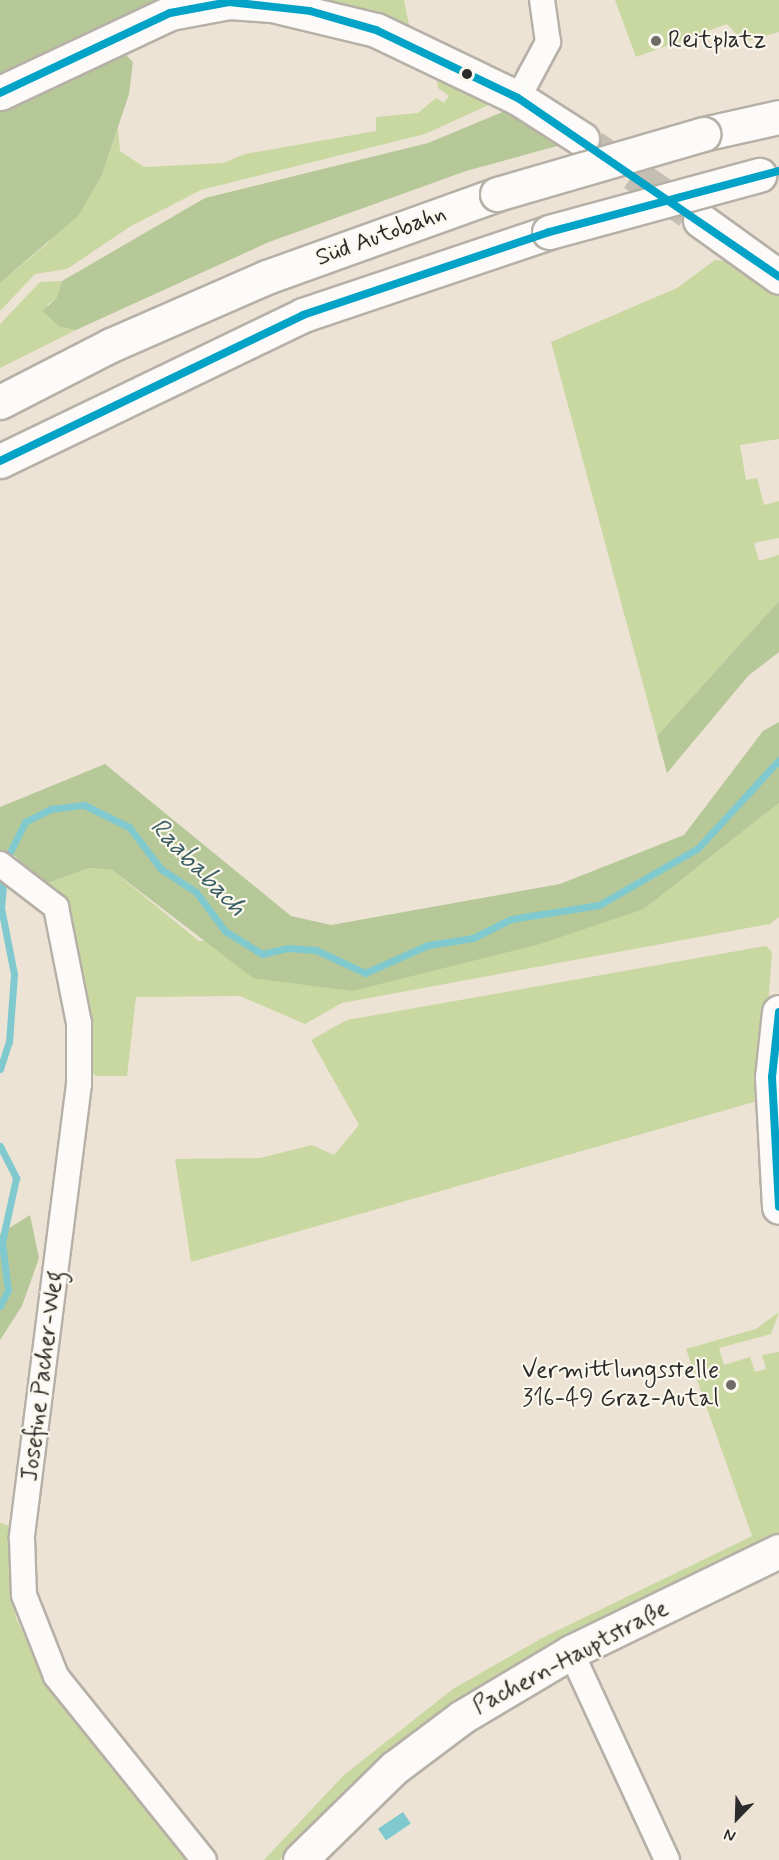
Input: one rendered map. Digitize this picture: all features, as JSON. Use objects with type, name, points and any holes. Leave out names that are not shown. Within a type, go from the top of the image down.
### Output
[{"type":"main road","points":[[0,93],[129,29],[171,13],[229,2],[310,11],[376,30],[518,98],[582,139]]},
{"type":"main road","name":"Süd Autobahn","points":[[0,402],[111,345],[267,277],[497,194],[703,134],[779,117]]},
{"type":"main road","name":"Süd Autobahn","points":[[0,461],[303,315],[549,232],[769,173]]},
{"type":"main road","points":[[700,220],[779,276]]},
{"type":"main road","points":[[779,1012],[772,1077],[779,1207]]},
{"type":"main road","name":"Pachern-Hauptstraße","points":[[300,1860],[428,1742],[571,1652],[779,1551]]},
{"type":"street","points":[[518,98],[548,42],[542,0]]},
{"type":"street","name":"Josefine Pacher-Weg","points":[[6,867],[56,907],[79,1023],[79,1084],[22,1538],[24,1595],[56,1676],[204,1860]]},
{"type":"street","points":[[571,1652],[667,1860]]},
{"type":"green space","points":[[0,0],[156,0],[119,48],[133,62],[129,94],[102,175],[78,216],[0,283]]},
{"type":"green space","points":[[321,0],[404,0],[410,30]]},
{"type":"green space","name":"Reitplatz","points":[[615,0],[779,0],[779,32],[744,42],[727,24],[636,57]]},
{"type":"green space","points":[[436,73],[493,103],[425,134],[201,190],[131,226],[67,269],[35,274],[0,311],[0,283],[48,243],[102,175],[118,128],[120,151],[144,167],[223,163],[245,154],[376,131],[376,117],[418,113],[436,98],[444,103],[449,96],[438,88]]},
{"type":"green space","points":[[505,111],[568,143],[466,171],[269,242],[76,330],[60,327],[42,311],[56,299],[62,281],[205,198],[428,143]]},
{"type":"green space","points":[[715,260],[733,262],[779,293],[779,439],[740,445],[746,480],[757,478],[764,505],[779,501],[779,538],[754,543],[759,561],[779,555],[779,601],[657,736],[551,342],[677,288]]},
{"type":"green space","points":[[62,281],[56,299],[47,305],[60,327],[76,330],[0,368],[0,324],[40,282]]},
{"type":"green space","points":[[779,601],[779,652],[748,676],[667,773],[657,736]]},
{"type":"green space","points":[[779,722],[779,803],[644,909],[540,944],[352,991],[253,978],[112,870],[89,868],[45,884],[15,856],[0,854],[0,807],[105,764],[291,916],[331,925],[560,884],[684,835],[763,731]]},
{"type":"green space","points":[[779,803],[779,917],[770,924],[342,1003],[305,1024],[240,996],[136,997],[127,1076],[96,1076],[87,1067],[45,884],[89,868],[112,870],[199,941],[644,909]]},
{"type":"green space","points":[[766,946],[772,952],[761,1100],[191,1262],[175,1159],[260,1158],[312,1145],[334,1155],[359,1125],[311,1040],[347,1020]]},
{"type":"green space","points":[[30,1215],[39,1258],[22,1306],[0,1340],[0,1234]]},
{"type":"green space","points":[[779,1312],[771,1334],[719,1348],[724,1365],[750,1357],[755,1372],[766,1369],[762,1355],[779,1352],[779,1536],[460,1700],[352,1784],[280,1860],[264,1860],[344,1775],[453,1689],[542,1638],[752,1536],[686,1349],[756,1329]]},
{"type":"green space","points":[[0,1523],[13,1527],[10,1581],[16,1618],[43,1675],[187,1860],[0,1860]]},
{"type":"water","points":[[403,1812],[411,1824],[386,1840],[378,1829]]},
{"type":"waterway","name":"Raababach","points":[[5,862],[25,822],[50,809],[84,805],[129,827],[161,869],[196,892],[225,931],[262,954],[288,948],[316,950],[365,973],[428,945],[473,938],[511,919],[599,905],[698,848],[779,760]]},
{"type":"waterway","name":"Raababach","points":[[0,1069],[9,1042],[14,974],[1,908],[4,873]]},
{"type":"waterway","name":"Raababach","points":[[0,1146],[16,1178],[2,1242],[8,1290],[0,1306]]},
{"type":"tunnel","points":[[593,146],[689,212]]},
{"type":"transit line","points":[[0,93],[170,13],[229,2],[310,11],[376,30],[518,98],[779,277]]},
{"type":"transit line","points":[[0,461],[303,315],[549,232],[779,171]]},
{"type":"transit line","points":[[779,1012],[772,1077],[779,1207]]},
{"type":"place","name":"Reitplatz","points":[[656,41]]},
{"type":"place","name":"Vermittlungsstelle 316-49 Graz-Autal","points":[[731,1385]]}]
